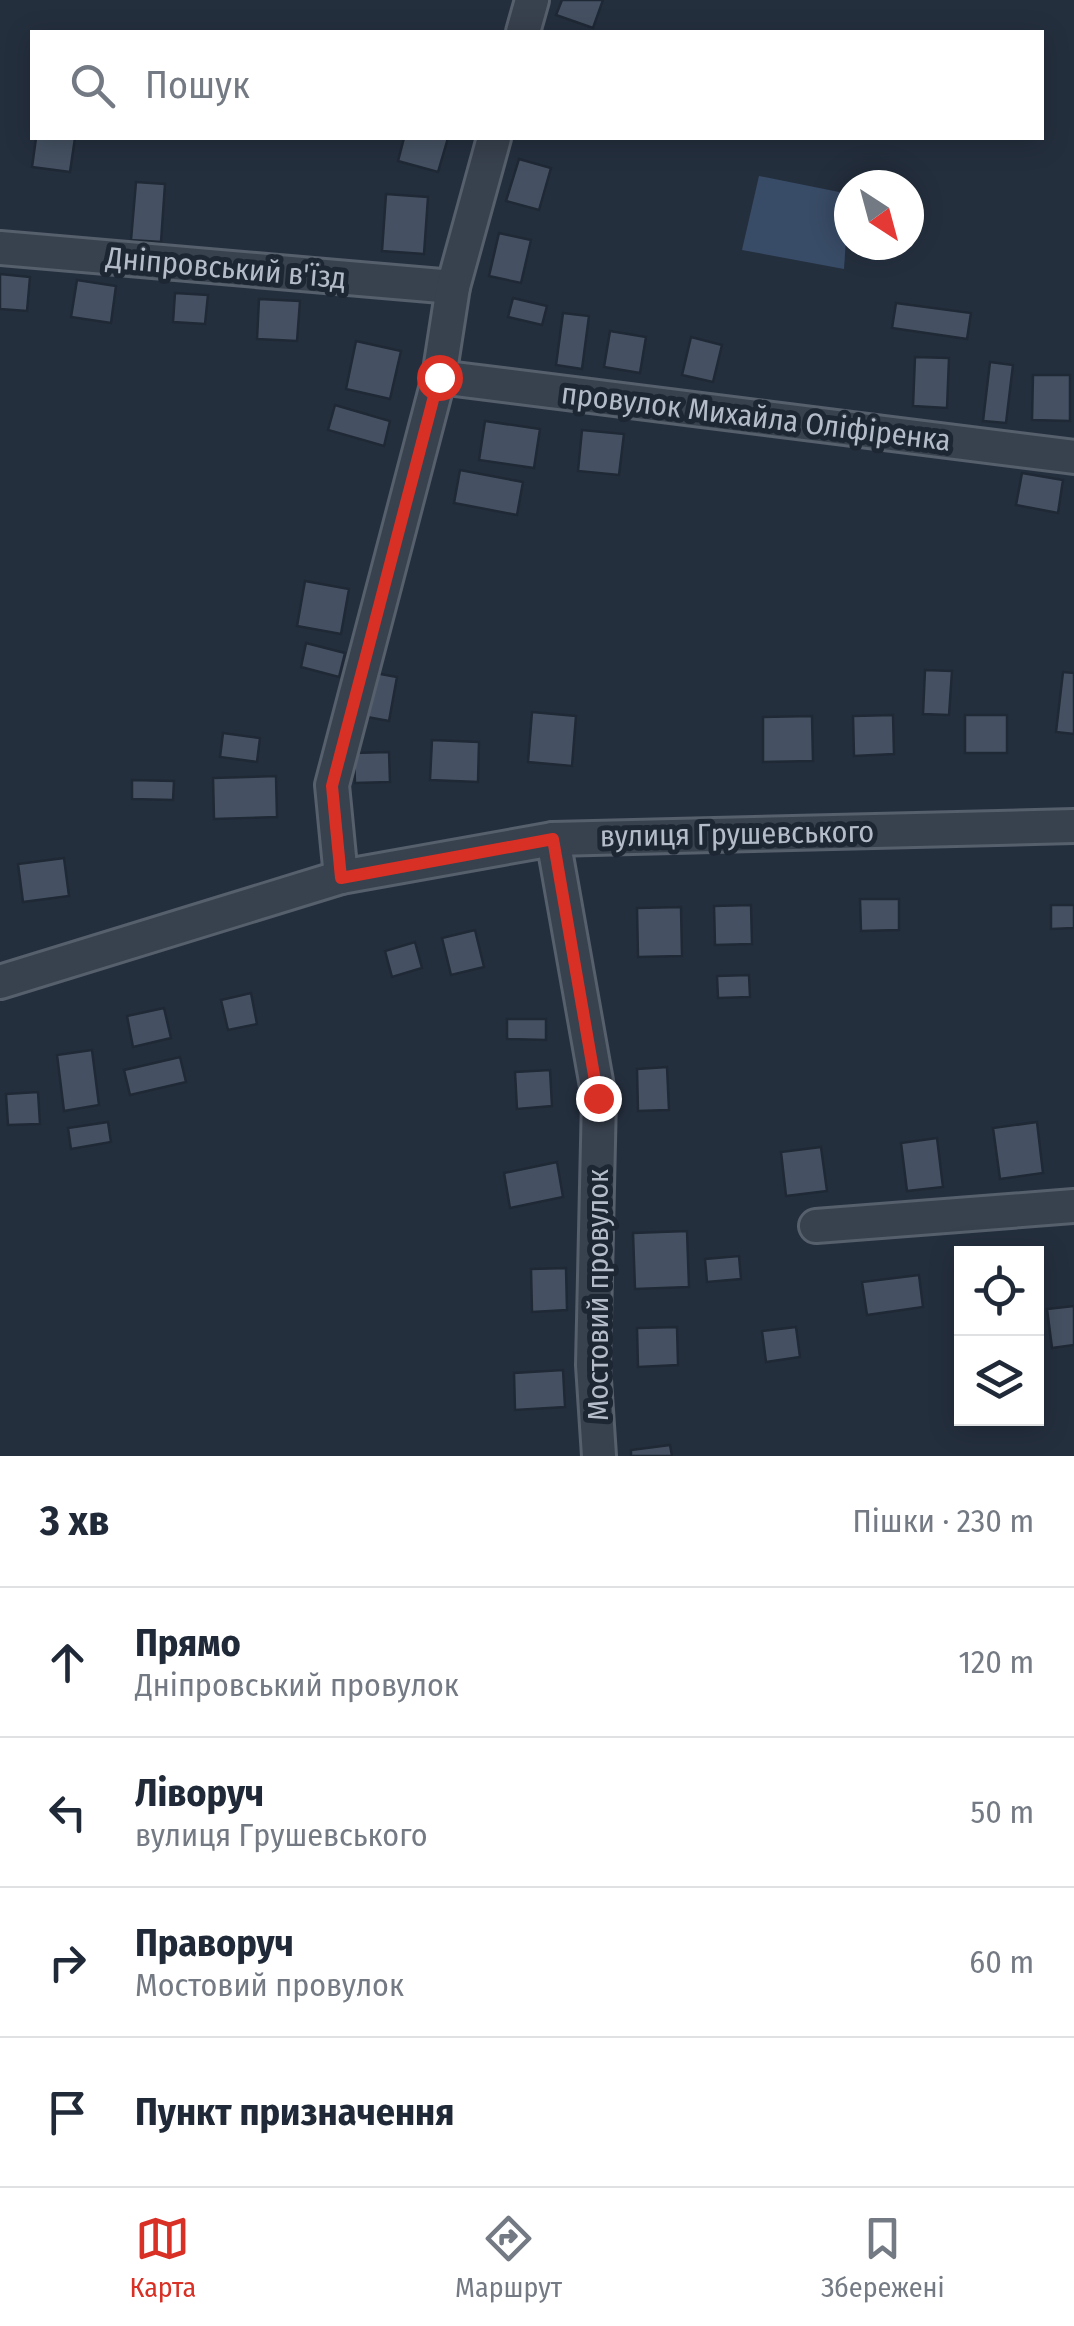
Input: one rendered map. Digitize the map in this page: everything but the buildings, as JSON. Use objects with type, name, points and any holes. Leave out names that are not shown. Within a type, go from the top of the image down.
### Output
[{"type":"street","points":[[524,30],[532,0]]},
{"type":"street","points":[[341,878],[332,786],[439,377],[452,287],[493,140]]},
{"type":"street","name":"Дніпровський в'їзд","points":[[0,248],[452,287]]},
{"type":"street","name":"провулок Михайла Оліфіренка","points":[[439,377],[1074,457]]},
{"type":"street","name":"вулиця Грушевського","points":[[0,982],[341,878],[553,839],[1074,826]]},
{"type":"street","name":"Мостовий провулок","points":[[553,839],[598,1098],[593,1365],[600,1456]]},
{"type":"street","points":[[816,1226],[1074,1206]]},
{"type":"water","points":[[759,176],[834,191],[834,260],[845,260],[844,269],[742,250]]},
{"type":"route","points":[[439,377],[332,786],[341,878],[553,839],[598,1098]]}]
